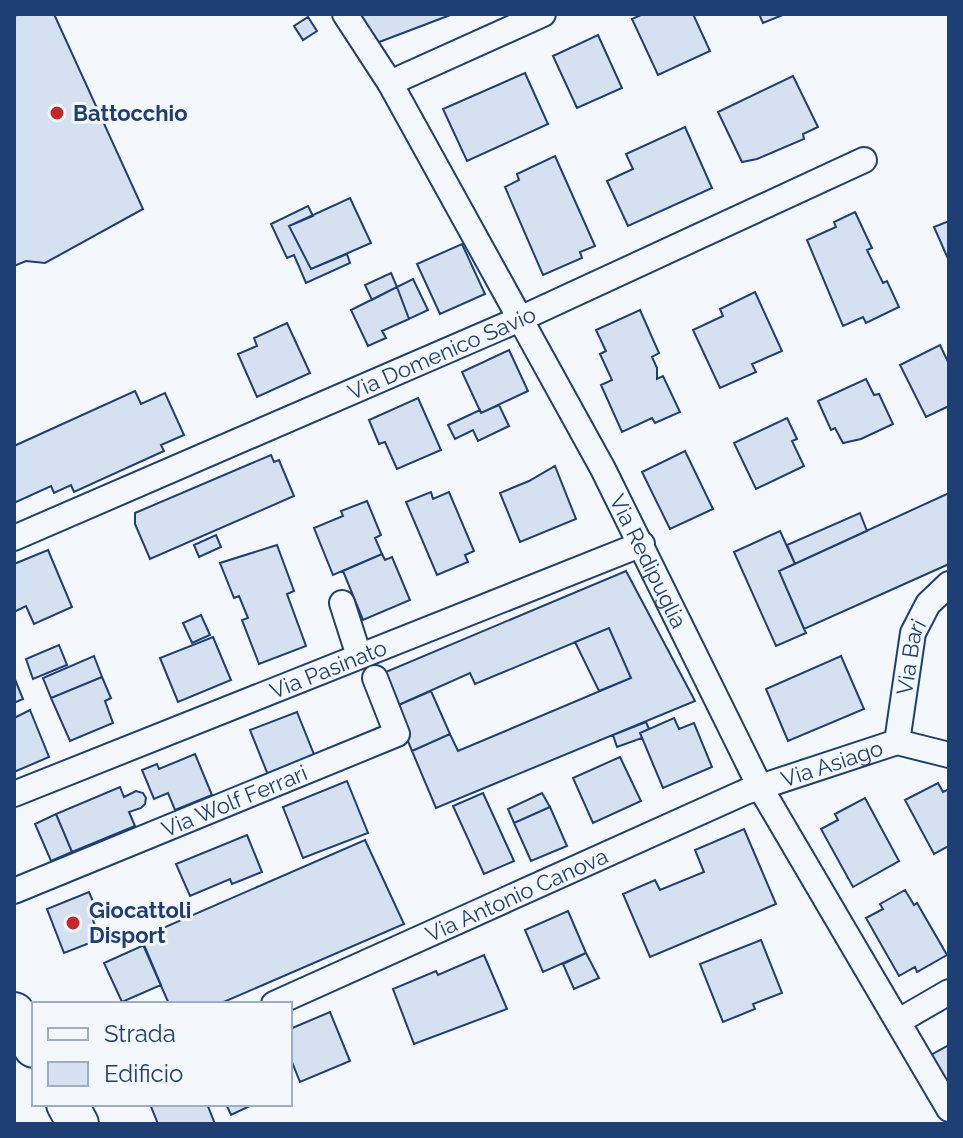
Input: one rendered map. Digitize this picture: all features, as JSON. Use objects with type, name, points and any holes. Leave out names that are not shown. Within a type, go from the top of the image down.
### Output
[{"type":"main road","points":[[14,1013],[32,1044]]},
{"type":"main road","points":[[68,1106],[78,1124]]},
{"type":"street","name":"Via Redipuglia","points":[[345,14],[390,83],[642,544],[760,787],[949,1109]]},
{"type":"street","points":[[390,83],[543,14]]},
{"type":"street","name":"Via Domenico Savio","points":[[14,538],[520,319],[864,160]]},
{"type":"street","name":"Via Pasinato","points":[[14,794],[642,544]]},
{"type":"street","name":"Via Bari","points":[[897,742],[913,633],[928,604],[949,584]]},
{"type":"street","points":[[342,603],[359,656]]},
{"type":"street","name":"Via Wolf Ferrari","points":[[14,891],[397,734],[375,678]]},
{"type":"street","name":"Via Asiago","points":[[760,787],[897,742],[949,755]]},
{"type":"street","name":"Via Antonio Canova","points":[[278,1002],[760,787]]},
{"type":"street","points":[[899,1021],[949,992]]},
{"type":"building","name":"Battocchio","points":[[54,14],[143,209],[45,263],[26,261],[14,266],[14,16]]},
{"type":"building","points":[[351,14],[453,14],[374,44]]},
{"type":"building","points":[[643,14],[693,14],[710,51],[658,75],[632,19]]},
{"type":"building","points":[[759,14],[785,14],[763,23]]},
{"type":"building","points":[[308,17],[317,31],[303,40],[294,26]]},
{"type":"building","points":[[598,35],[622,88],[577,108],[553,56]]},
{"type":"building","points":[[525,73],[548,124],[467,161],[443,109]]},
{"type":"building","points":[[793,76],[818,127],[803,134],[804,139],[757,159],[742,162],[718,112]]},
{"type":"building","points":[[685,127],[712,188],[628,226],[607,181],[633,169],[626,154]]},
{"type":"building","points":[[555,156],[595,246],[580,252],[582,258],[543,275],[505,187],[519,180],[517,174]]},
{"type":"building","points":[[350,198],[371,243],[311,269],[289,226]]},
{"type":"building","points":[[308,206],[313,216],[289,226],[311,269],[347,254],[350,263],[306,283],[294,255],[287,258],[271,224]]},
{"type":"building","points":[[855,212],[872,248],[867,250],[899,307],[866,323],[863,317],[843,326],[807,240],[836,227],[834,222]]},
{"type":"building","points":[[949,221],[949,261],[934,227]]},
{"type":"building","points":[[462,244],[485,294],[440,314],[417,264]]},
{"type":"building","points":[[391,273],[397,287],[372,300],[365,285]]},
{"type":"building","points":[[413,279],[428,310],[409,319],[397,287]]},
{"type":"building","points":[[397,287],[409,319],[382,331],[386,338],[368,346],[351,310]]},
{"type":"building","points":[[755,292],[782,351],[752,364],[756,372],[720,388],[693,330],[723,316],[720,309]]},
{"type":"building","points":[[640,310],[659,353],[652,357],[657,368],[657,379],[663,376],[680,412],[655,423],[652,418],[622,432],[601,385],[612,380],[600,354],[606,351],[596,330]]},
{"type":"building","points":[[287,323],[310,373],[257,397],[238,354],[257,346],[254,338]]},
{"type":"building","points":[[940,345],[949,364],[949,406],[926,417],[900,365]]},
{"type":"building","points":[[509,350],[528,391],[481,413],[462,372]]},
{"type":"building","points":[[866,379],[874,395],[879,394],[893,424],[861,439],[843,443],[835,428],[831,430],[818,401]]},
{"type":"building","points":[[135,391],[141,404],[165,393],[184,435],[161,445],[164,451],[74,492],[71,485],[54,493],[51,486],[14,503],[14,446]]},
{"type":"building","points":[[418,398],[441,450],[397,469],[385,442],[379,444],[369,420]]},
{"type":"building","points":[[499,405],[509,426],[478,441],[473,430],[455,439],[448,425]]},
{"type":"building","points":[[787,418],[797,439],[792,441],[804,466],[756,489],[734,443]]},
{"type":"building","points":[[685,451],[713,509],[670,529],[642,472]]},
{"type":"building","points":[[271,455],[274,462],[279,460],[294,496],[150,559],[135,524],[135,513]]},
{"type":"building","points":[[555,466],[576,519],[520,542],[500,493]]},
{"type":"building","points":[[431,492],[433,499],[449,492],[474,551],[465,555],[468,562],[437,575],[406,502]]},
{"type":"building","points":[[949,493],[949,564],[804,629],[779,571]]},
{"type":"building","points":[[367,501],[381,535],[375,538],[382,554],[333,575],[314,528],[343,516],[341,511]]},
{"type":"building","points":[[860,513],[867,531],[795,564],[787,545]]},
{"type":"building","points":[[780,531],[795,564],[779,571],[806,633],[776,646],[734,552]]},
{"type":"building","points":[[216,535],[221,547],[199,557],[194,545]]},
{"type":"building","points":[[277,545],[294,591],[287,594],[306,646],[259,664],[242,620],[248,618],[239,596],[234,598],[220,563]]},
{"type":"building","points":[[48,550],[72,607],[34,624],[26,606],[14,612],[14,564]]},
{"type":"building","points":[[382,554],[385,560],[392,557],[410,600],[363,620],[343,571]]},
{"type":"building","points":[[626,571],[695,701],[436,808],[412,751],[450,734],[458,751],[631,678],[609,628],[475,684],[470,673],[394,707],[381,674]]},
{"type":"building","points":[[201,615],[210,635],[192,643],[183,623]]},
{"type":"building","points":[[609,628],[631,678],[599,691],[575,642]]},
{"type":"building","points":[[213,637],[231,680],[178,702],[160,658]]},
{"type":"building","points":[[59,645],[67,665],[33,679],[26,659]]},
{"type":"building","points":[[94,656],[102,677],[51,698],[43,678]]},
{"type":"building","points":[[841,656],[864,709],[788,741],[766,689]]},
{"type":"building","points":[[14,677],[23,699],[14,703]]},
{"type":"building","points":[[102,677],[111,698],[105,701],[113,723],[70,741],[51,698]]},
{"type":"building","points":[[431,691],[450,734],[412,751],[394,707]]},
{"type":"building","points":[[30,710],[49,757],[14,772],[14,718]]},
{"type":"building","points":[[297,712],[315,757],[268,775],[250,730]]},
{"type":"building","points":[[674,718],[679,729],[694,723],[712,767],[663,788],[640,733]]},
{"type":"building","points":[[646,722],[649,729],[640,733],[642,738],[617,747],[613,735]]},
{"type":"building","points":[[195,754],[212,795],[175,810],[168,793],[154,799],[142,770],[157,764],[159,769]]},
{"type":"building","points":[[620,757],[641,801],[593,823],[573,778]]},
{"type":"building","points":[[347,781],[368,833],[303,858],[283,807]]},
{"type":"building","points":[[938,783],[943,792],[949,789],[949,846],[934,854],[905,800]]},
{"type":"building","points":[[120,787],[124,797],[136,791],[146,798],[141,808],[129,812],[135,826],[72,852],[56,814]]},
{"type":"building","points":[[483,793],[514,861],[484,874],[453,806]]},
{"type":"building","points":[[542,793],[550,807],[514,823],[508,809]]},
{"type":"building","points":[[865,798],[899,861],[853,887],[821,829],[838,820],[835,814]]},
{"type":"building","points":[[550,807],[567,846],[531,861],[514,823]]},
{"type":"building","points":[[56,814],[72,852],[51,861],[35,824]]},
{"type":"building","points":[[744,829],[776,904],[650,957],[623,894],[655,880],[660,890],[704,872],[695,850]]},
{"type":"building","points":[[247,835],[262,872],[232,884],[230,879],[190,896],[176,864]]},
{"type":"building","points":[[365,840],[404,924],[224,1002],[168,1002],[140,938]]},
{"type":"building","points":[[905,890],[914,905],[917,903],[947,955],[917,972],[915,967],[899,976],[866,918],[883,909],[880,904]]},
{"type":"building","points":[[89,892],[100,918],[93,920],[100,939],[64,953],[47,909]]},
{"type":"building","points":[[568,911],[586,953],[543,972],[525,930]]},
{"type":"building","points":[[761,940],[782,993],[753,1004],[755,1009],[723,1022],[700,964]]},
{"type":"building","points":[[144,945],[161,985],[122,1002],[104,963]]},
{"type":"building","points":[[586,953],[599,978],[574,989],[563,964]]},
{"type":"building","points":[[484,955],[507,1009],[414,1044],[393,989],[436,971],[438,975]]},
{"type":"building","points":[[330,1012],[350,1061],[300,1082],[292,1062],[292,1028]]},
{"type":"building","points":[[949,1045],[949,1087],[931,1055]]},
{"type":"building","points":[[151,1106],[208,1106],[215,1124],[158,1124]]},
{"type":"building","points":[[227,1106],[250,1106],[231,1115]]},
{"type":"place","name":"Battocchio","points":[[57,113]]},
{"type":"place","name":"Giocattoli Disport","points":[[73,923]]}]
